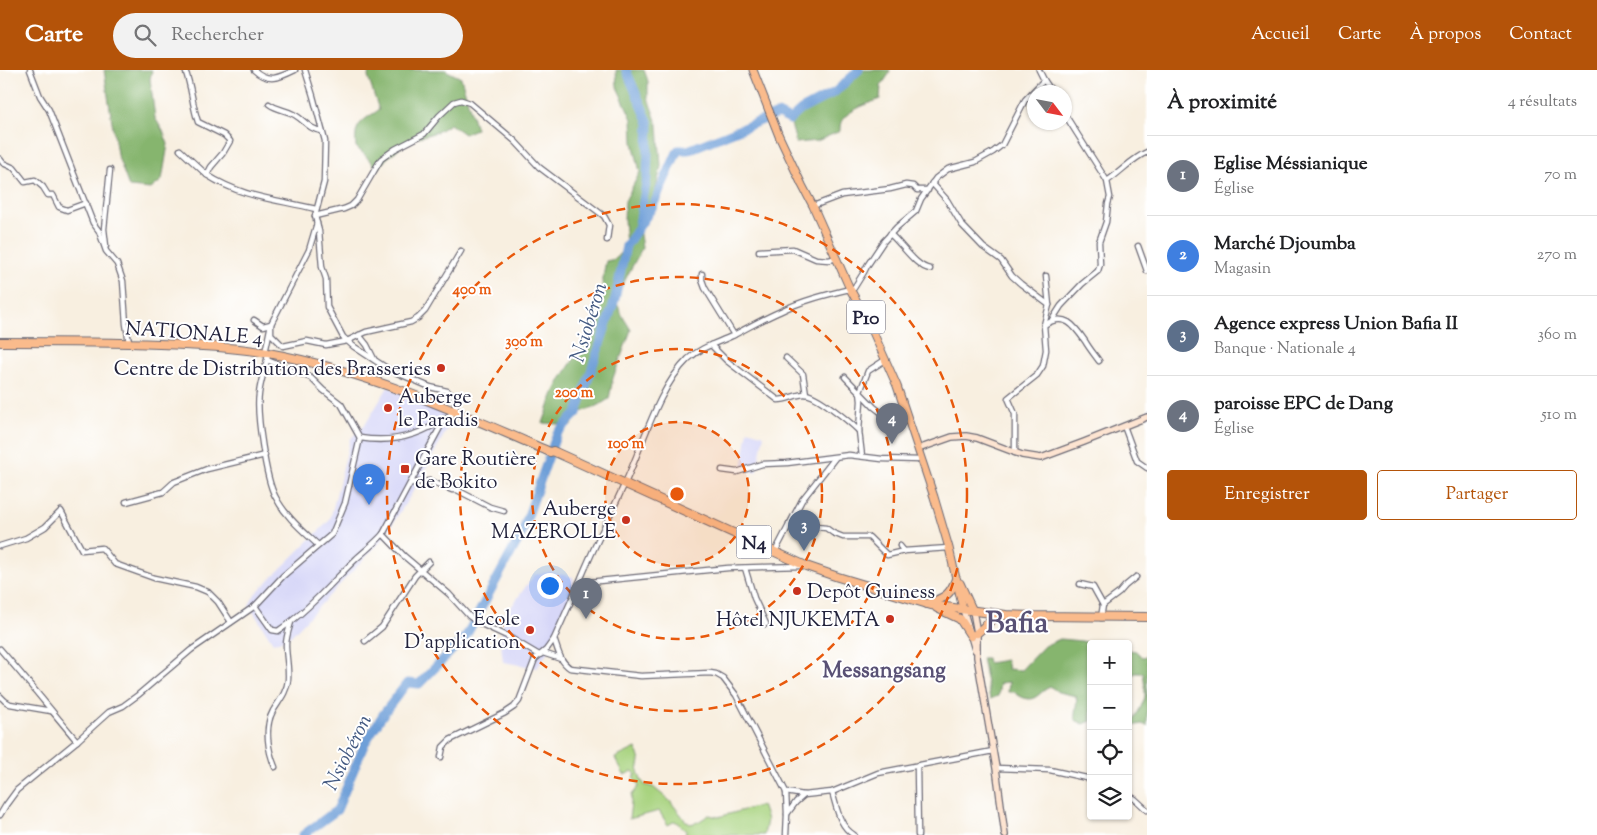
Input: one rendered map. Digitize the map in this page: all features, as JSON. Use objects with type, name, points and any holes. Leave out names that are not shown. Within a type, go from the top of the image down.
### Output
[{"type":"highway","name":"NATIONALE 4","points":[[0,342],[211,346],[363,377],[399,388],[551,452],[806,566],[929,604],[1006,614],[1101,618],[1147,617]]},
{"type":"highway","points":[[929,604],[950,593],[956,576]]},
{"type":"highway","points":[[929,604],[960,619],[974,634],[993,619],[1006,614]]},
{"type":"main road","name":"P10","points":[[753,70],[779,136],[850,289],[869,323],[897,386],[950,548],[963,609]]},
{"type":"main road","points":[[918,449],[952,436],[966,436],[977,438],[1015,453],[1032,457],[1045,457],[1147,417]]},
{"type":"main road","name":"P10","points":[[956,576],[973,611]]},
{"type":"main road","points":[[963,609],[974,634]]},
{"type":"main road","points":[[973,611],[977,657],[996,768],[1005,835]]},
{"type":"street","points":[[30,70],[40,96],[49,110],[93,223],[106,251],[117,264],[123,281],[129,343]]},
{"type":"street","points":[[185,70],[189,79],[194,112],[198,122],[224,135],[230,141],[207,175]]},
{"type":"street","points":[[254,70],[260,76],[280,78],[294,70]]},
{"type":"street","points":[[305,70],[314,96],[325,148],[324,182],[315,216],[320,260],[326,279],[327,307],[340,333],[347,341],[388,369],[430,387],[447,391],[455,398],[456,412],[432,428],[393,440],[377,441],[360,438]]},
{"type":"street","points":[[1039,70],[1047,85]]},
{"type":"street","points":[[441,757],[443,747],[450,740],[514,708],[522,698],[531,667],[535,659],[554,639],[606,521],[625,484],[654,413],[671,382],[689,359],[698,351],[780,311],[799,303],[856,286],[869,262],[890,234],[916,211],[921,199],[936,178],[948,169],[975,162],[1002,145],[1025,100],[1044,80]]},
{"type":"street","points":[[315,216],[351,206],[357,200],[381,159],[386,154],[424,134],[454,102],[461,100],[470,103],[515,141],[539,167],[604,216],[608,225],[607,240]]},
{"type":"street","points":[[269,104],[277,110],[294,114],[316,131],[322,131]]},
{"type":"street","points":[[1044,325],[1052,320],[1061,306],[1082,284],[1096,274],[1099,268],[1099,242],[1106,222],[1110,197],[1107,181],[1072,126]]},
{"type":"street","points":[[180,150],[207,175],[228,187],[266,199],[289,202],[316,209]]},
{"type":"street","points":[[1107,181],[1120,172],[1129,162],[1147,152]]},
{"type":"street","points":[[0,159],[14,168],[24,182],[35,180],[48,195],[52,195],[59,207],[67,210],[86,202]]},
{"type":"street","points":[[106,251],[104,229],[110,170]]},
{"type":"street","points":[[932,183],[947,200],[962,225],[983,247],[1001,260],[1012,276],[1049,305]]},
{"type":"street","points":[[813,206],[842,194],[890,189],[906,185],[913,186],[921,199]]},
{"type":"street","points":[[917,190],[928,190]]},
{"type":"street","points":[[317,222],[309,250],[271,324],[267,356],[258,395],[258,413],[264,455],[274,496],[294,523],[318,545]]},
{"type":"street","points":[[890,234],[899,241],[923,268],[930,269]]},
{"type":"street","points":[[1138,246],[1147,271]]},
{"type":"street","points":[[759,251],[794,249],[816,259],[829,260],[837,258]]},
{"type":"street","points":[[271,324],[271,334],[283,346],[307,342],[326,345],[347,341],[358,335],[411,322],[418,318],[425,310],[461,251]]},
{"type":"street","points":[[702,274],[705,288],[734,335]]},
{"type":"street","points":[[1015,453],[1015,414],[1008,398],[1037,375],[1043,366],[1046,350],[1044,325],[1049,305],[1046,276]]},
{"type":"street","points":[[254,320],[263,326],[271,324]]},
{"type":"street","points":[[1052,320],[1061,320],[1072,324],[1078,329],[1099,361]]},
{"type":"street","points":[[358,335],[367,345],[375,359]]},
{"type":"street","points":[[711,345],[727,361],[778,400],[806,394],[812,396],[859,430]]},
{"type":"street","points":[[0,815],[17,790],[109,712],[123,706],[191,650],[255,606],[283,576],[332,534],[345,503],[360,438],[342,404],[306,376],[267,356]]},
{"type":"street","points":[[786,358],[803,374],[806,394]]},
{"type":"street","points":[[862,456],[859,430],[862,401],[860,392],[868,371],[885,360]]},
{"type":"street","points":[[844,377],[887,418],[892,426]]},
{"type":"street","points":[[255,606],[272,630],[278,631],[291,622],[383,534],[445,418]]},
{"type":"street","points":[[1124,426],[1137,461],[1147,468]]},
{"type":"street","points":[[126,502],[162,492],[174,482],[207,468],[264,455]]},
{"type":"street","points":[[722,470],[737,472],[762,464],[787,463],[849,455],[882,459],[921,460]]},
{"type":"street","points":[[774,552],[802,500],[835,458]]},
{"type":"street","points":[[411,483],[430,481],[452,490],[457,490],[504,511]]},
{"type":"street","points":[[0,546],[26,538],[44,527],[61,511],[82,550],[102,548],[115,564],[154,578],[196,587],[208,592],[218,602],[231,622]]},
{"type":"street","points":[[789,524],[826,528],[843,537],[869,538],[887,555],[950,548]]},
{"type":"street","points":[[383,534],[404,556],[450,594],[469,616],[477,622],[541,654],[561,659]]},
{"type":"street","points":[[900,546],[904,552]]},
{"type":"street","points":[[365,642],[382,627],[420,570],[429,562]]},
{"type":"street","points":[[579,583],[745,568],[806,566]]},
{"type":"street","points":[[745,568],[754,598],[766,624]]},
{"type":"street","points":[[1103,605],[1136,577]]},
{"type":"street","points":[[1080,584],[1093,587],[1103,605],[1101,618]]},
{"type":"street","points":[[275,767],[270,757],[269,721],[288,682],[286,642],[291,622]]},
{"type":"street","points":[[554,639],[561,659],[570,668],[646,676],[710,673],[723,678],[736,695],[786,792],[786,835]]},
{"type":"street","points":[[0,649],[77,741]]},
{"type":"street","points":[[0,696],[10,704],[51,711]]},
{"type":"street","points":[[786,792],[804,795],[832,792],[878,773],[993,751]]},
{"type":"street","points":[[917,766],[918,835]]},
{"type":"street","points":[[996,768],[1050,770],[1087,778]]},
{"type":"street","points":[[832,792],[841,821],[845,828],[854,835]]},
{"type":"street","points":[[787,814],[804,795]]},
{"type":"street","points":[[1132,798],[1147,810]]},
{"type":"shaded area","points":[[388,387],[456,413],[414,490],[383,539],[291,636],[273,643],[249,605],[255,594],[330,520],[350,439],[365,425]]},
{"type":"shaded area","points":[[748,430],[764,435],[756,473],[742,468]]},
{"type":"shaded area","name":"Ecole D'application","points":[[550,572],[573,577],[574,588],[549,650],[537,668],[503,662],[501,644],[504,617],[534,575]]},
{"type":"green space","points":[[104,70],[152,70],[150,79],[155,118],[168,144],[162,180],[151,189],[129,187],[117,154]]},
{"type":"green space","points":[[369,70],[445,70],[461,78],[476,129],[464,134],[450,124],[437,132],[409,140],[386,159],[378,170],[356,147],[357,128],[363,121],[379,110],[368,77]]},
{"type":"green space","points":[[616,70],[644,70],[648,81],[648,98],[658,126],[661,166],[652,208],[639,228],[642,248],[615,299],[631,330],[613,378],[609,399],[594,408],[577,413],[572,425],[543,423],[552,398],[563,376],[586,341],[597,319],[606,261],[615,259],[626,246],[625,201],[640,172],[633,142],[632,119],[617,87]]},
{"type":"green space","points":[[861,70],[890,70],[881,86],[880,99],[860,107],[846,116],[841,122],[840,131],[817,141],[796,143],[790,120],[801,110],[853,81]]},
{"type":"green space","points":[[1060,639],[1087,642],[1087,723],[1084,724],[1075,720],[1076,696],[1058,692],[1051,687],[1029,699],[1017,695],[1015,692],[1008,692],[1009,682],[1000,683],[998,696],[990,699],[982,658],[987,658],[988,663],[1006,660],[1008,669],[1021,670],[1044,646]]},
{"type":"green space","points":[[1132,650],[1136,651],[1142,657],[1147,656],[1147,726],[1142,724],[1132,726],[1145,695],[1143,673],[1135,673],[1132,676]]},
{"type":"green space","points":[[636,748],[640,761],[638,771],[641,780],[645,785],[653,787],[670,801],[690,824],[698,822],[709,815],[718,817],[762,805],[767,820],[764,835],[685,835],[686,830],[675,821],[668,825],[659,811],[629,819],[632,795],[639,786],[633,777],[636,775],[633,771],[624,775],[615,758]]},
{"type":"waterway","points":[[626,70],[649,123],[647,178],[639,224]]},
{"type":"waterway","name":"Nsiobéron","points":[[303,835],[337,810],[365,743],[384,713],[407,683],[419,684],[466,636],[522,533],[557,433],[577,413],[615,299],[626,246],[652,208],[678,150],[688,150],[778,114],[790,120],[801,110],[835,92],[859,70]]},
{"type":"place","name":"Centre de Distribution des Brasseries","points":[[441,368]]},
{"type":"place","name":"Auberge le Paradis","points":[[388,408]]},
{"type":"place","name":"paroisse EPC de Dang","points":[[892,444]]},
{"type":"place","name":"Gare Routière de Bokito","points":[[405,469]]},
{"type":"place","name":"Marché Djoumba","points":[[369,505]]},
{"type":"place","name":"Auberge MAZEROLLE","points":[[626,520]]},
{"type":"place","name":"Agence express Union Bafia II","points":[[804,551]]},
{"type":"place","name":"Depôt Guiness","points":[[797,591]]},
{"type":"place","name":"Eglise Méssianique","points":[[586,619]]},
{"type":"place","name":"Hôtel NJUKEMTA","points":[[890,619]]},
{"type":"place","name":"Ecole D'application","points":[[530,630]]},
{"type":"district","name":"Bafia","points":[[1017,622]]},
{"type":"district","name":"Messangsang","points":[[884,669]]}]
